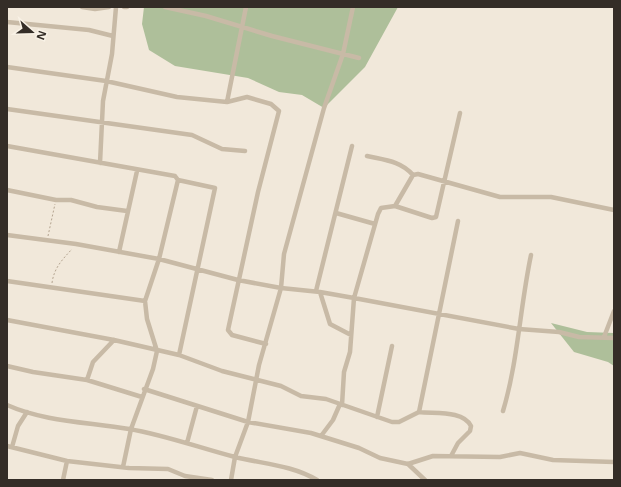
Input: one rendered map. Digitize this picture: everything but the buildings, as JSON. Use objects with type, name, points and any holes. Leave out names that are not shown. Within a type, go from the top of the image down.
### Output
[{"type":"street","points":[[82,7],[95,9],[109,7]]},
{"type":"street","points":[[100,163],[106,81],[112,54],[116,7]]},
{"type":"street","points":[[165,7],[206,16],[272,36],[359,58]]},
{"type":"street","points":[[227,102],[246,7]]},
{"type":"street","points":[[230,480],[235,457],[248,422],[259,365],[281,288],[284,254],[324,108],[343,54],[353,7]]},
{"type":"street","points":[[7,22],[89,30],[114,36]]},
{"type":"street","points":[[7,67],[106,81],[177,97],[227,102],[247,97],[271,104],[279,111],[238,280],[228,330],[232,335],[266,344]]},
{"type":"street","points":[[7,109],[192,135],[222,149],[245,151]]},
{"type":"street","points":[[321,436],[333,420],[341,405],[344,372],[350,352],[354,298],[381,208],[395,206],[432,218],[436,216],[460,113]]},
{"type":"street","points":[[7,146],[137,171],[176,176],[178,180],[215,188],[179,356]]},
{"type":"street","points":[[351,335],[330,324],[318,292],[352,146]]},
{"type":"street","points":[[367,156],[401,164],[413,175],[418,174],[503,198],[551,197],[614,210]]},
{"type":"street","points":[[119,252],[137,171]]},
{"type":"street","points":[[395,206],[413,175]]},
{"type":"street","points":[[123,467],[131,429],[157,351],[146,319],[145,301],[159,259],[178,180]]},
{"type":"street","points":[[7,190],[56,200],[71,200],[97,207],[127,211]]},
{"type":"street","points":[[336,212],[375,224]]},
{"type":"street","points":[[419,412],[458,220]]},
{"type":"street","points":[[7,235],[76,244],[159,259],[238,280],[281,288],[354,298],[388,306],[519,329],[559,332],[579,337],[614,338]]},
{"type":"street","points":[[503,411],[512,382],[531,255]]},
{"type":"street","points":[[7,281],[145,301]]},
{"type":"street","points":[[604,337],[614,311]]},
{"type":"street","points":[[7,320],[114,340],[179,356],[222,371],[281,386],[301,396],[326,399],[377,417],[399,422],[419,412],[458,415],[468,420],[471,426],[470,431],[458,443],[452,456]]},
{"type":"street","points":[[86,380],[93,362],[114,340]]},
{"type":"street","points":[[377,417],[392,346]]},
{"type":"street","points":[[7,366],[33,372],[86,380],[142,396]]},
{"type":"street","points":[[144,389],[248,422],[288,428],[321,436],[359,448],[380,458],[408,464],[433,456],[500,457],[520,452],[553,460],[614,462]]},
{"type":"street","points":[[7,405],[27,412],[131,429],[186,442],[235,457],[276,465],[308,475],[317,480]]},
{"type":"street","points":[[186,442],[197,406]]},
{"type":"street","points":[[27,412],[18,426],[10,447],[67,461],[123,467],[168,469],[185,476],[212,480]]},
{"type":"street","points":[[63,480],[67,461]]},
{"type":"street","points":[[408,464],[425,480]]},
{"type":"path","points":[[48,240],[49,226],[53,218],[56,200]]},
{"type":"path","points":[[51,288],[53,273],[56,267],[76,244]]},
{"type":"green space","points":[[144,7],[398,7],[365,67],[324,108],[302,95],[279,92],[248,78],[175,66],[149,50],[142,24]]},
{"type":"green space","points":[[551,323],[587,332],[614,333],[614,366],[608,362],[574,352]]}]
